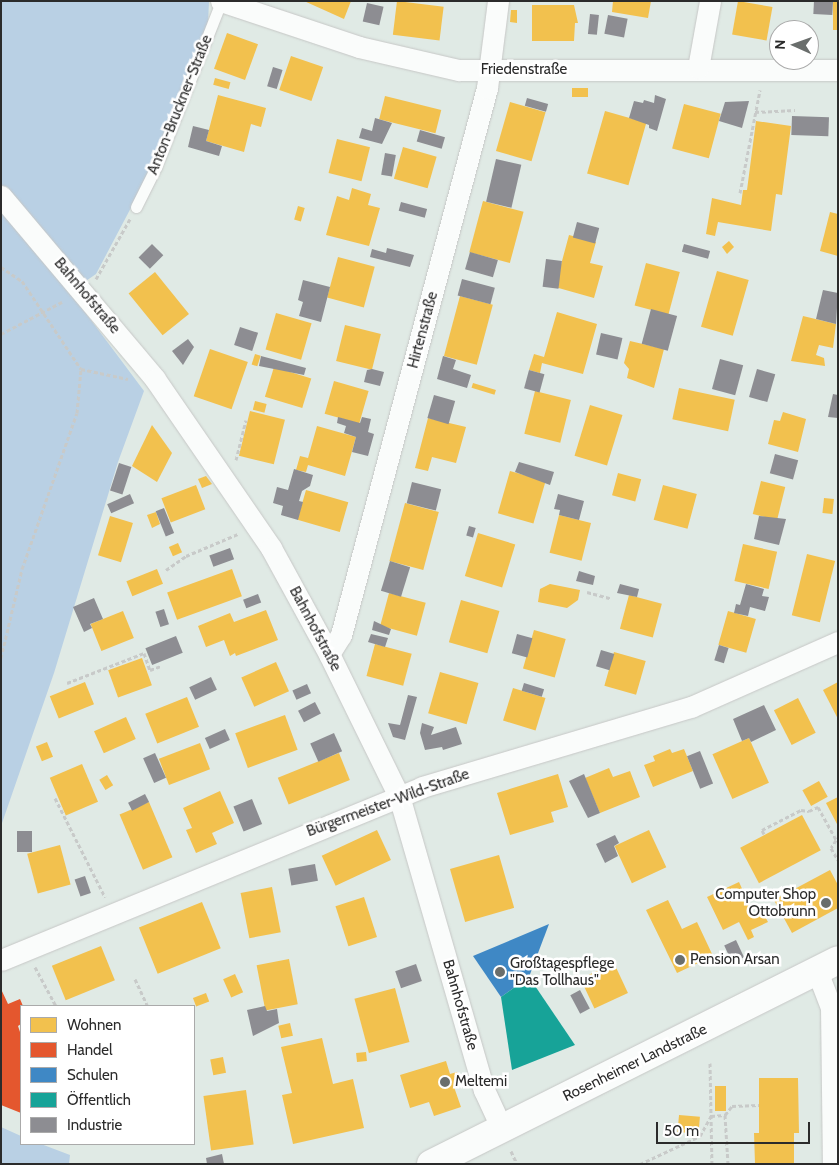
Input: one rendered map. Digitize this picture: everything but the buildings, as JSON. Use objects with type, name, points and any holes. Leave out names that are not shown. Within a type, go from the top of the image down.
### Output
[{"type":"main road","name":"Rosenheimer Landstraße","points":[[431,1164],[827,966]]},
{"type":"street","name":"Hirtenstraße","points":[[329,654],[341,635],[490,71],[498,1]]},
{"type":"street","points":[[698,68],[710,1]]},
{"type":"street","name":"Friedenstraße","points":[[221,2],[359,47],[460,70],[698,68],[838,70]]},
{"type":"street","name":"Bahnhofstraße","points":[[1,196],[84,290],[155,379],[223,475],[256,526],[329,654],[399,796],[484,1090],[502,1129]]},
{"type":"street","name":"Bürgermeister-Wild-Straße","points":[[1,960],[399,796],[691,707],[838,642]]},
{"type":"street","points":[[827,966],[831,1007],[833,1164]]},
{"type":"lane","name":"Anton-Bruckner-Straße","points":[[136,207],[156,167],[221,2]]},
{"type":"path","points":[[740,193],[760,87]]},
{"type":"path","points":[[755,112],[795,110]]},
{"type":"path","points":[[1,334],[84,290],[104,269],[136,207]]},
{"type":"path","points":[[1,267],[22,281],[81,369],[77,414],[22,569],[1,658]]},
{"type":"path","points":[[81,369],[134,380],[146,388],[155,379]]},
{"type":"path","points":[[223,475],[235,464],[246,420]]},
{"type":"path","points":[[166,570],[186,556],[256,526]]},
{"type":"path","points":[[587,592],[610,598]]},
{"type":"path","points":[[67,683],[144,653],[150,670],[161,666]]},
{"type":"path","points":[[55,798],[85,861],[95,873],[112,914]]},
{"type":"path","points":[[764,834],[762,830],[801,810],[809,812],[818,807],[836,840],[832,848],[838,860]]},
{"type":"path","points":[[26,951],[55,1005]]},
{"type":"path","points":[[135,979],[145,1005]]},
{"type":"path","points":[[710,1063],[712,1164]]},
{"type":"path","points":[[728,1164],[725,1115],[732,1106],[759,1104]]},
{"type":"path","points":[[711,1116],[725,1115]]},
{"type":"path","points":[[640,1164],[700,1136],[711,1116]]},
{"type":"shaded area","points":[[1,1],[209,1],[208,25],[153,166],[96,274],[70,292],[144,391],[118,462],[54,673],[1,826]]},
{"type":"shaded area","points":[[1,1127],[20,1136],[20,1145],[44,1145],[70,1155],[69,1164],[1,1164]]},
{"type":"place","name":"Computer Shop Ottobrunn","points":[[826,903]]},
{"type":"place","name":"Pension Arsan","points":[[680,960]]},
{"type":"place","name":"Großtagespflege \"Das Tollhaus\"","points":[[500,972]]},
{"type":"place","name":"Meltemi","points":[[445,1082]]}]
